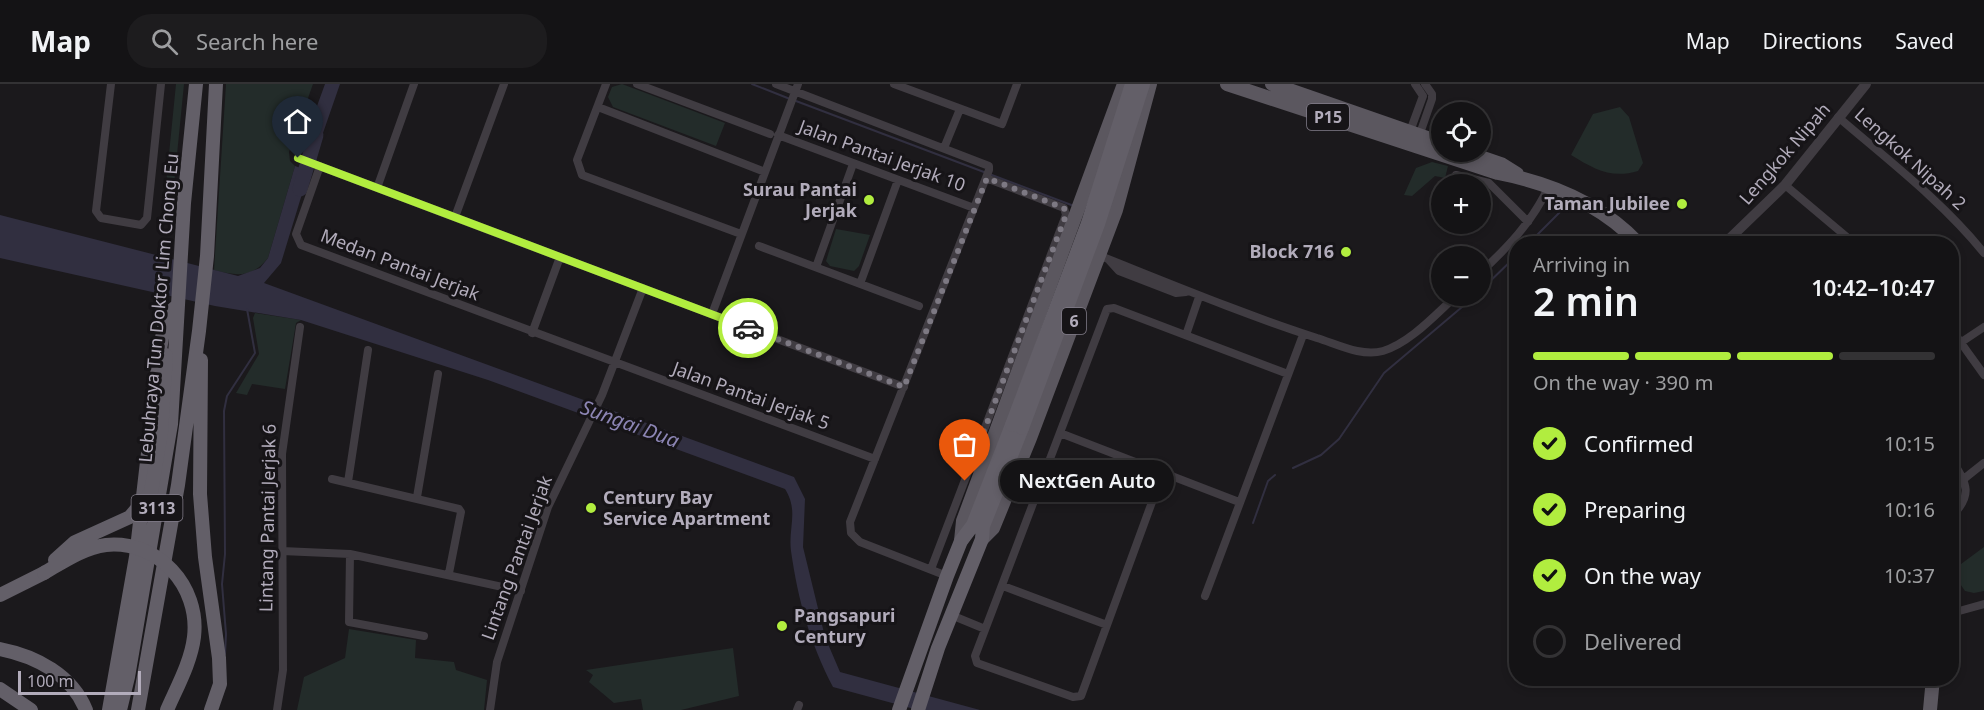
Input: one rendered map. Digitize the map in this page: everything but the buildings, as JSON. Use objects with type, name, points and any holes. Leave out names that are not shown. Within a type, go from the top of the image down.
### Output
[{"type":"highway","name":"Lebuhraya Tun Doktor Lim Chong Eu","points":[[120,710],[128,677],[171,424],[181,252],[196,84]]},
{"type":"highway","name":"Lebuhraya Tun Doktor Lim Chong Eu","points":[[138,710],[178,485],[199,331],[207,256],[216,84]]},
{"type":"highway","name":"6","points":[[918,710],[926,682],[982,538],[982,526],[1088,223],[1125,85]]},
{"type":"highway","name":"6","points":[[899,710],[947,576],[962,541],[973,525],[1017,426],[1098,224],[1147,88]]},
{"type":"highway","points":[[44,573],[75,542],[130,517],[151,492],[161,433],[166,355],[171,324],[178,307]]},
{"type":"highway","points":[[109,710],[136,557],[160,350],[166,316],[178,307]]},
{"type":"highway","points":[[199,331],[203,385],[200,494],[220,684],[211,710]]},
{"type":"highway","points":[[0,595],[72,556],[106,545],[141,549],[162,560],[180,578],[190,601],[194,636],[183,674],[167,710]]},
{"type":"highway","points":[[0,649],[36,660],[52,669],[75,690],[86,710]]},
{"type":"highway","points":[[0,690],[32,710]]},
{"type":"main road","points":[[1147,88],[1158,84]]},
{"type":"main road","name":"P15","points":[[1227,84],[1413,139],[1431,141]]},
{"type":"main road","name":"P15","points":[[1272,84],[1498,173],[1524,178]]},
{"type":"main road","name":"6","points":[[962,541],[963,521],[1125,85]]},
{"type":"main road","name":"6","points":[[982,538],[993,528],[1104,257],[1147,88]]},
{"type":"main road","points":[[1096,162],[1107,156],[1119,158],[1126,174]]},
{"type":"main road","name":"P15","points":[[1491,160],[1502,164],[1524,178],[1601,211],[1631,236]]},
{"type":"main road","points":[[1930,710],[1932,686]]},
{"type":"street","points":[[111,84],[96,211],[101,218],[141,225],[147,218],[161,84]]},
{"type":"street","points":[[377,188],[414,84]]},
{"type":"street","points":[[455,217],[504,84]]},
{"type":"street","points":[[606,84],[577,160],[582,175],[741,234]]},
{"type":"street","name":"Jalan Pantai Jerjak 10","points":[[637,84],[974,208]]},
{"type":"street","points":[[776,84],[987,163],[988,174],[850,522],[851,534],[860,542],[947,576]]},
{"type":"street","points":[[894,84],[1002,124],[1017,84]]},
{"type":"street","points":[[1413,139],[1423,96],[1415,84]]},
{"type":"street","points":[[1413,139],[1432,99],[1432,94],[1425,84]]},
{"type":"street","name":"Lengkok Nipah","points":[[1732,236],[1785,184],[1866,84]]},
{"type":"street","points":[[712,314],[765,172],[774,135],[795,92]]},
{"type":"street","points":[[598,106],[765,172]]},
{"type":"street","points":[[944,148],[960,109]]},
{"type":"street","name":"Lengkok Nipah 2","points":[[1838,117],[1966,231],[1984,253]]},
{"type":"street","points":[[298,158],[904,387]]},
{"type":"street","points":[[816,267],[853,164]]},
{"type":"street","name":"Medan Pantai Jerjak","points":[[317,165],[296,234],[301,245],[614,363]]},
{"type":"street","points":[[931,569],[1066,215],[1064,208],[988,174]]},
{"type":"street","points":[[860,284],[898,180]]},
{"type":"street","points":[[1785,184],[1845,236]]},
{"type":"street","points":[[1491,185],[1528,222]]},
{"type":"street","points":[[1517,236],[1528,222],[1548,188]]},
{"type":"street","points":[[1491,262],[1509,245]]},
{"type":"street","points":[[759,246],[919,306]]},
{"type":"street","points":[[532,333],[560,257]]},
{"type":"street","points":[[1104,257],[1199,297],[1303,335],[1355,351],[1383,351],[1410,335],[1444,306]]},
{"type":"street","name":"Lintang Pantai Jerjak","points":[[490,710],[496,669],[548,507],[602,395],[643,288]]},
{"type":"street","points":[[1186,335],[1199,297]]},
{"type":"street","points":[[1162,472],[1079,697],[1073,697],[975,660],[1107,309],[1114,308],[1288,374]]},
{"type":"street","name":"Lintang Pantai Jerjak 6","points":[[277,710],[283,670],[282,454],[300,327]]},
{"type":"street","points":[[1959,340],[1984,327]]},
{"type":"street","points":[[1205,596],[1303,335]]},
{"type":"street","points":[[1959,346],[1984,375]]},
{"type":"street","points":[[348,482],[368,350]]},
{"type":"street","name":"Jalan Pantai Jerjak 5","points":[[614,363],[875,459]]},
{"type":"street","points":[[417,497],[438,374]]},
{"type":"street","points":[[1060,433],[1239,502]]},
{"type":"street","points":[[1965,478],[1984,463]]},
{"type":"street","points":[[1959,470],[1965,478],[1964,501],[1959,507]]},
{"type":"street","points":[[332,479],[417,497],[461,511],[449,573]]},
{"type":"street","points":[[282,551],[350,554],[449,573],[521,591]]},
{"type":"street","points":[[350,554],[349,622],[424,636]]},
{"type":"street","points":[[1003,586],[1107,625]]},
{"type":"street","points":[[1959,612],[1984,604]]},
{"type":"street","points":[[951,615],[986,629]]},
{"type":"shaded area","points":[[176,84],[184,84],[173,195],[165,194]]},
{"type":"shaded area","points":[[226,84],[313,84],[289,152],[290,161],[295,166],[268,258],[256,269],[244,274],[214,270]]},
{"type":"shaded area","points":[[622,84],[725,123],[716,146],[613,107],[608,97],[612,87]]},
{"type":"shaded area","points":[[1620,107],[1629,117],[1643,163],[1638,171],[1611,173],[1587,165],[1571,155],[1593,114]]},
{"type":"shaded area","points":[[1432,162],[1448,166],[1446,174],[1431,174],[1431,179],[1412,196],[1404,195],[1416,168]]},
{"type":"shaded area","points":[[836,229],[870,235],[859,266],[854,271],[830,266],[826,261]]},
{"type":"shaded area","points":[[255,313],[301,320],[296,323],[285,389],[252,384],[247,395],[236,393],[259,354],[253,318]]},
{"type":"shaded area","points":[[1984,547],[1984,591],[1974,593],[1965,591],[1959,582],[1959,562],[1961,564]]},
{"type":"shaded area","points":[[349,629],[416,640],[415,658],[454,662],[456,670],[487,680],[484,710],[297,710],[304,677],[345,658]]},
{"type":"shaded area","points":[[733,648],[739,696],[681,710],[643,710],[641,699],[614,703],[589,682],[593,675],[586,670]]},
{"type":"water","points":[[325,84],[340,84],[315,156],[301,150]]},
{"type":"water","name":"Sungai Dua","points":[[295,166],[309,171],[281,263],[264,283],[794,477],[805,499],[803,547],[825,637],[840,672],[980,710],[918,710],[833,687],[811,638],[801,604],[790,542],[792,512],[785,489],[488,380],[301,320],[215,306],[0,258],[0,215],[238,276],[260,268],[268,258]]},
{"type":"waterway","points":[[752,84],[790,99]]},
{"type":"waterway","points":[[796,101],[1074,206]]},
{"type":"waterway","points":[[300,189],[316,135]]},
{"type":"waterway","points":[[1536,236],[1561,211]]},
{"type":"waterway","points":[[1491,280],[1509,263]]},
{"type":"waterway","points":[[1293,468],[1321,455],[1339,439],[1384,373],[1463,306]]},
{"type":"waterway","points":[[225,654],[226,634],[222,584],[225,554],[224,411],[227,396],[255,353],[247,309]]},
{"type":"waterway","points":[[1253,523],[1268,481],[1275,475]]},
{"type":"way so far","points":[[748,328],[904,387],[987,178],[1064,208],[1066,215],[965,481]]},
{"type":"place","name":"Surau Pantai Jerjak","points":[[869,200]]},
{"type":"place","name":"Taman Jubilee","points":[[1682,204]]},
{"type":"place","name":"Block 716","points":[[1346,252]]},
{"type":"place","name":"NextGen Auto","points":[[965,481]]},
{"type":"place","name":"Century Bay Service Apartment","points":[[591,508]]},
{"type":"place","name":"Pangsapuri Century","points":[[782,626]]},
{"type":"route","points":[[298,158],[748,328]]}]
